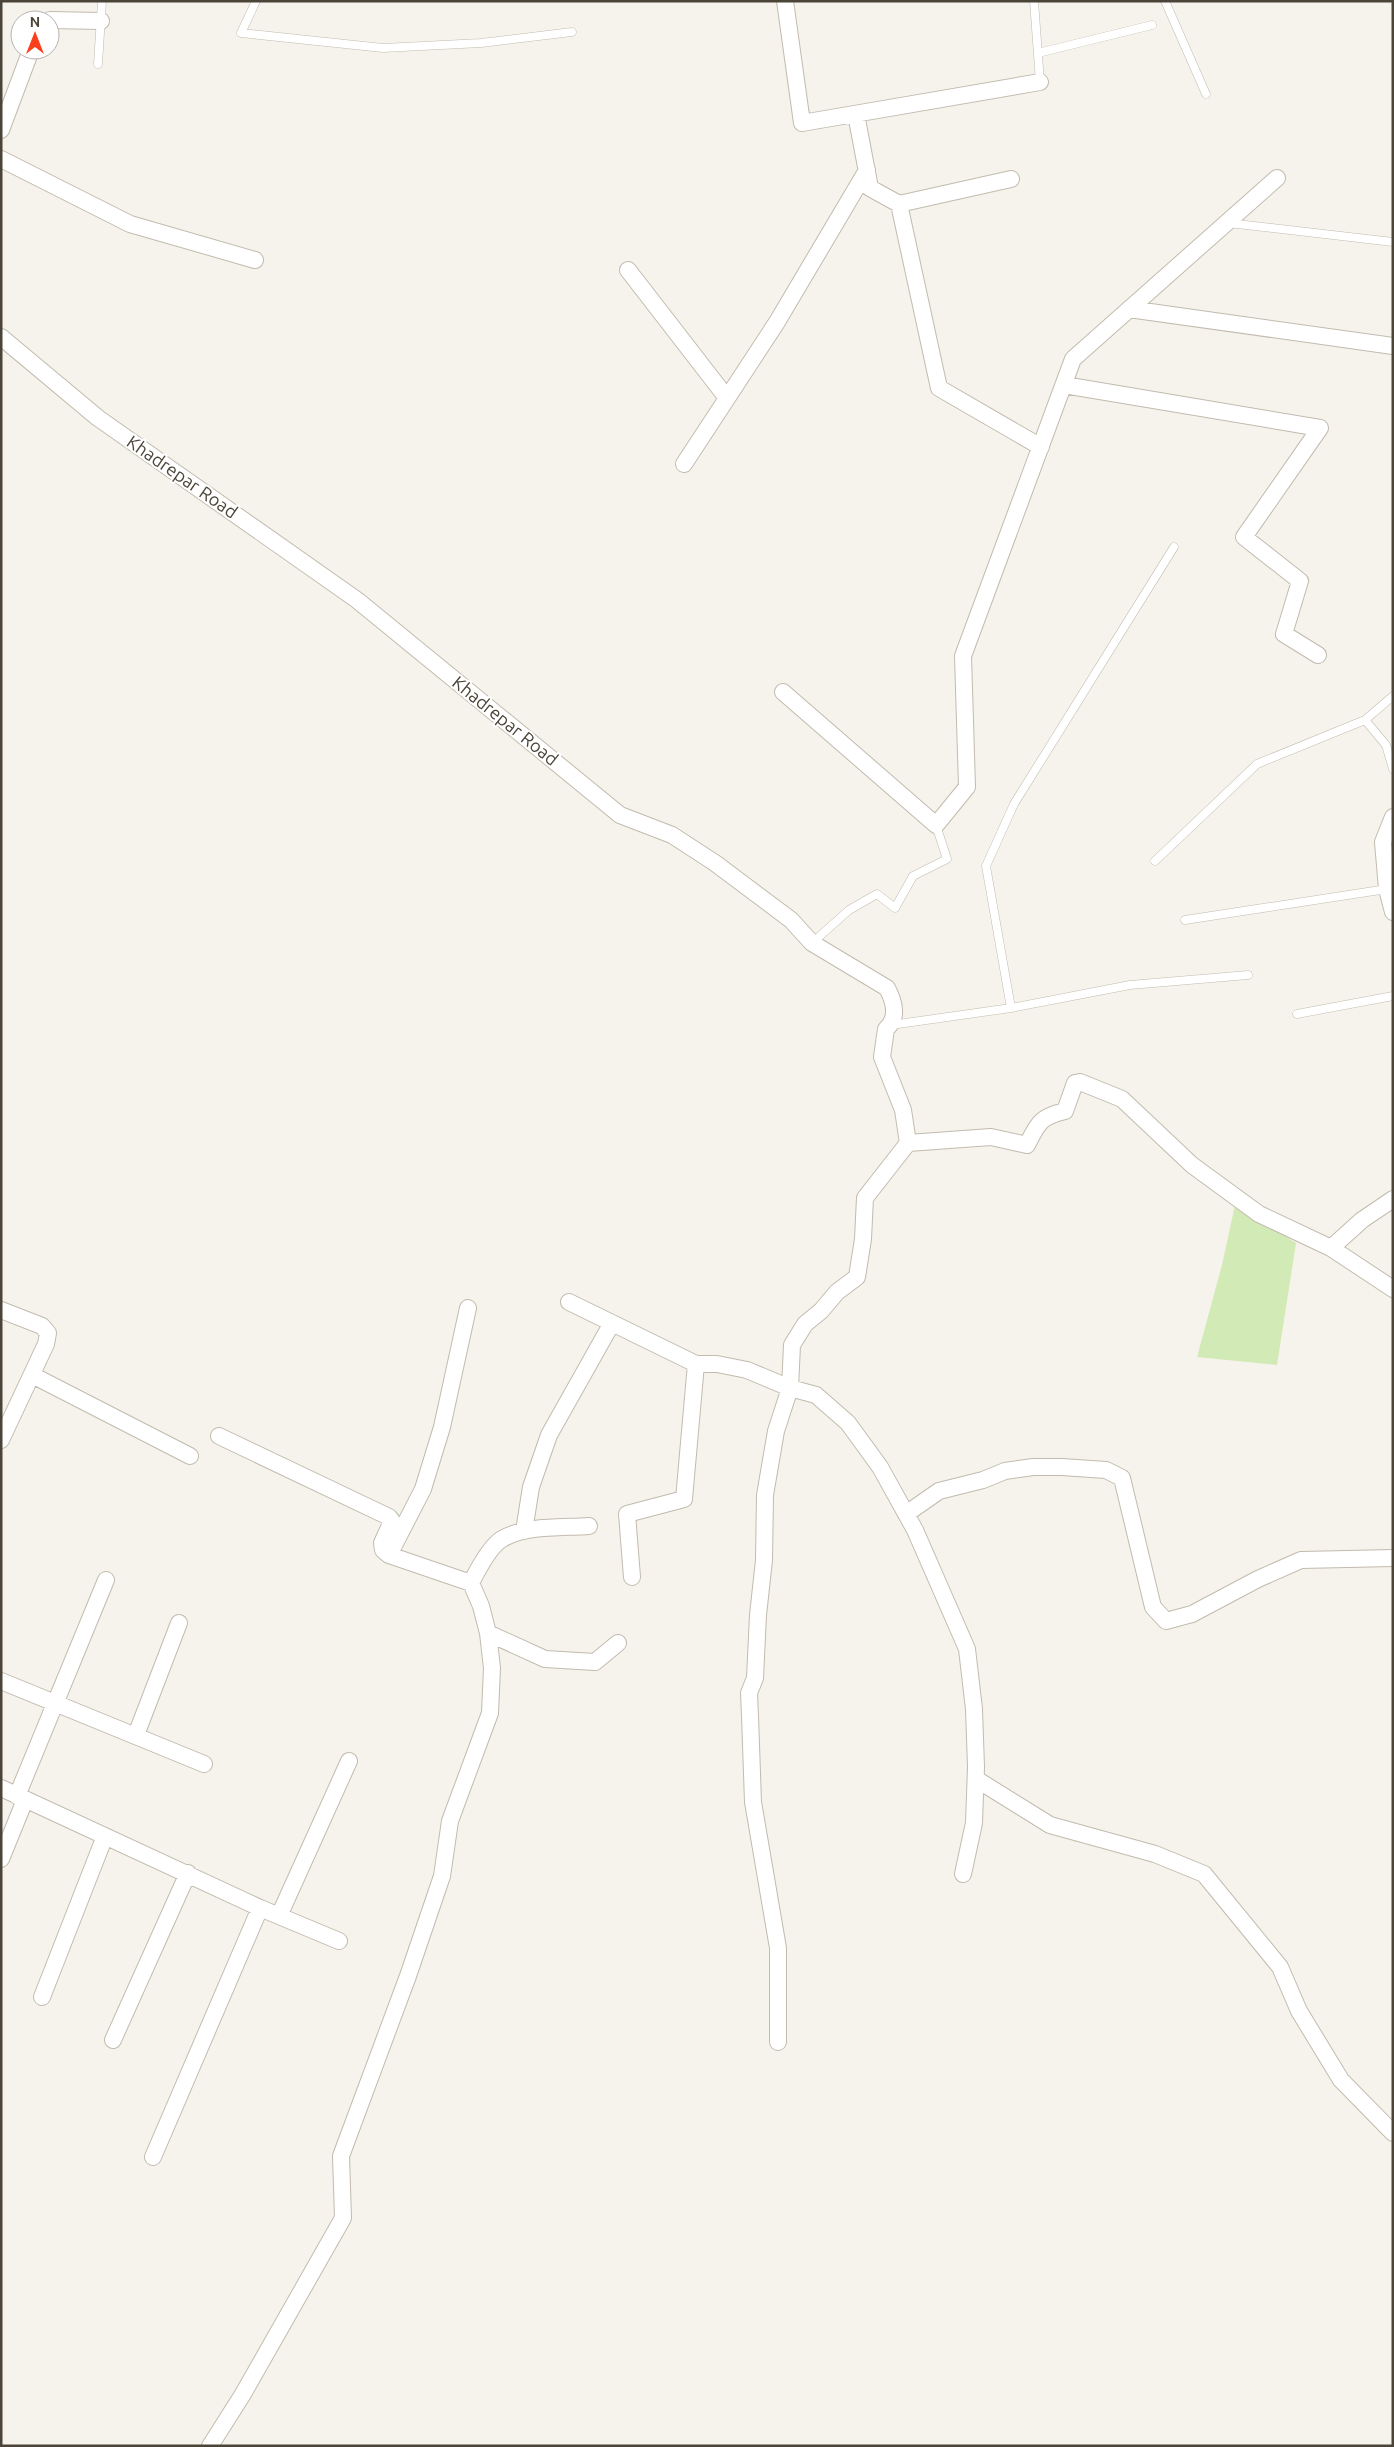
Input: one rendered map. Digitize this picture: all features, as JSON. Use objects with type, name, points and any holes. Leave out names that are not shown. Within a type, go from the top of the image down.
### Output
[{"type":"street","points":[[785,1],[802,123],[1040,82]]},
{"type":"street","points":[[60,20],[101,21]]},
{"type":"street","points":[[1,130],[27,60]]},
{"type":"street","points":[[856,114],[870,188],[899,204],[1011,180]]},
{"type":"street","points":[[1,159],[130,224],[255,260]]},
{"type":"street","points":[[684,464],[777,322],[867,170]]},
{"type":"street","points":[[783,692],[936,825],[968,787],[963,656],[1073,359],[1277,178]]},
{"type":"street","points":[[899,204],[938,388],[1041,447]]},
{"type":"street","points":[[628,270],[728,398]]},
{"type":"street","points":[[1129,309],[1393,346]]},
{"type":"street","name":"Khadrepar Road","points":[[1,337],[98,418],[357,600],[620,815],[672,835],[715,862],[791,920],[812,943],[887,988],[893,999],[894,1016],[886,1029],[882,1058],[903,1110],[908,1143]]},
{"type":"street","points":[[1064,385],[1320,428],[1244,537],[1300,581],[1284,634],[1318,655]]},
{"type":"street","points":[[1393,817],[1383,842],[1387,889],[1393,912]]},
{"type":"street","points":[[778,2042],[778,1948],[753,1802],[749,1693],[755,1678],[758,1614],[764,1560],[765,1495],[776,1431],[790,1388],[792,1345],[806,1324],[838,1292],[857,1277],[863,1238],[865,1198],[908,1143],[990,1137],[1027,1145],[1037,1124],[1045,1116],[1065,1111],[1075,1083],[1080,1082],[1122,1099],[1192,1165],[1259,1214],[1331,1248],[1393,1289]]},
{"type":"street","points":[[1331,1248],[1362,1220],[1393,1199]]},
{"type":"street","points":[[569,1302],[696,1364],[717,1364],[747,1370],[790,1388],[816,1395],[848,1423],[880,1466],[906,1514],[967,1649],[974,1709],[976,1779],[974,1823],[963,1874]]},
{"type":"street","points":[[389,1555],[423,1489],[442,1427],[468,1308]]},
{"type":"street","points":[[1,1310],[42,1326],[48,1333],[46,1344],[1,1440]]},
{"type":"street","points":[[524,1531],[531,1487],[549,1435],[581,1375],[612,1323]]},
{"type":"street","points":[[632,1577],[627,1514],[684,1499],[696,1364]]},
{"type":"street","points":[[32,1375],[190,1456]]},
{"type":"street","points":[[210,2446],[243,2394],[343,2218],[341,2156],[408,1976],[442,1876],[450,1822],[490,1713],[492,1668],[488,1633],[481,1606],[471,1583],[389,1555],[383,1550],[382,1543],[392,1521],[389,1517],[219,1436]]},
{"type":"street","points":[[906,1514],[939,1491],[983,1480],[1005,1471],[1033,1466],[1106,1470],[1122,1478],[1153,1607],[1166,1621],[1192,1614],[1258,1579],[1301,1560],[1393,1558]]},
{"type":"street","points":[[471,1583],[479,1566],[500,1540],[524,1531],[589,1526]]},
{"type":"street","points":[[1,1859],[55,1702],[106,1580]]},
{"type":"street","points":[[136,1735],[179,1623]]},
{"type":"street","points":[[488,1633],[545,1659],[595,1662],[618,1643]]},
{"type":"street","points":[[1,1681],[204,1764]]},
{"type":"street","points":[[279,1916],[349,1761]]},
{"type":"street","points":[[976,1779],[1050,1825],[1155,1854],[1204,1874],[1280,1967],[1299,2011],[1341,2080],[1393,2133]]},
{"type":"street","points":[[1,1788],[260,1908],[339,1941]]},
{"type":"street","points":[[42,1997],[106,1836]]},
{"type":"street","points":[[113,2040],[188,1873]]},
{"type":"street","points":[[153,2157],[260,1908]]},
{"type":"lane","points":[[98,64],[102,1]]},
{"type":"lane","points":[[256,1],[241,33],[383,48],[481,44],[572,32]]},
{"type":"lane","points":[[1034,1],[1040,82]]},
{"type":"lane","points":[[1165,1],[1206,94]]},
{"type":"lane","points":[[1038,52],[1152,25]]},
{"type":"lane","points":[[1227,222],[1393,242]]},
{"type":"lane","points":[[1011,1008],[986,866],[1014,804],[1174,547]]},
{"type":"lane","points":[[1155,861],[1256,764],[1365,720],[1393,696]]},
{"type":"lane","points":[[1365,720],[1386,745],[1393,769]]},
{"type":"lane","points":[[812,943],[849,910],[877,894],[895,908],[913,876],[947,859],[936,825]]},
{"type":"lane","points":[[1185,920],[1387,889]]},
{"type":"lane","points":[[890,1025],[1011,1008],[1130,985],[1248,975]]},
{"type":"lane","points":[[1297,1014],[1393,996]]},
{"type":"green space","points":[[1235,1205],[1296,1243],[1277,1365],[1197,1357],[1222,1265]]}]
